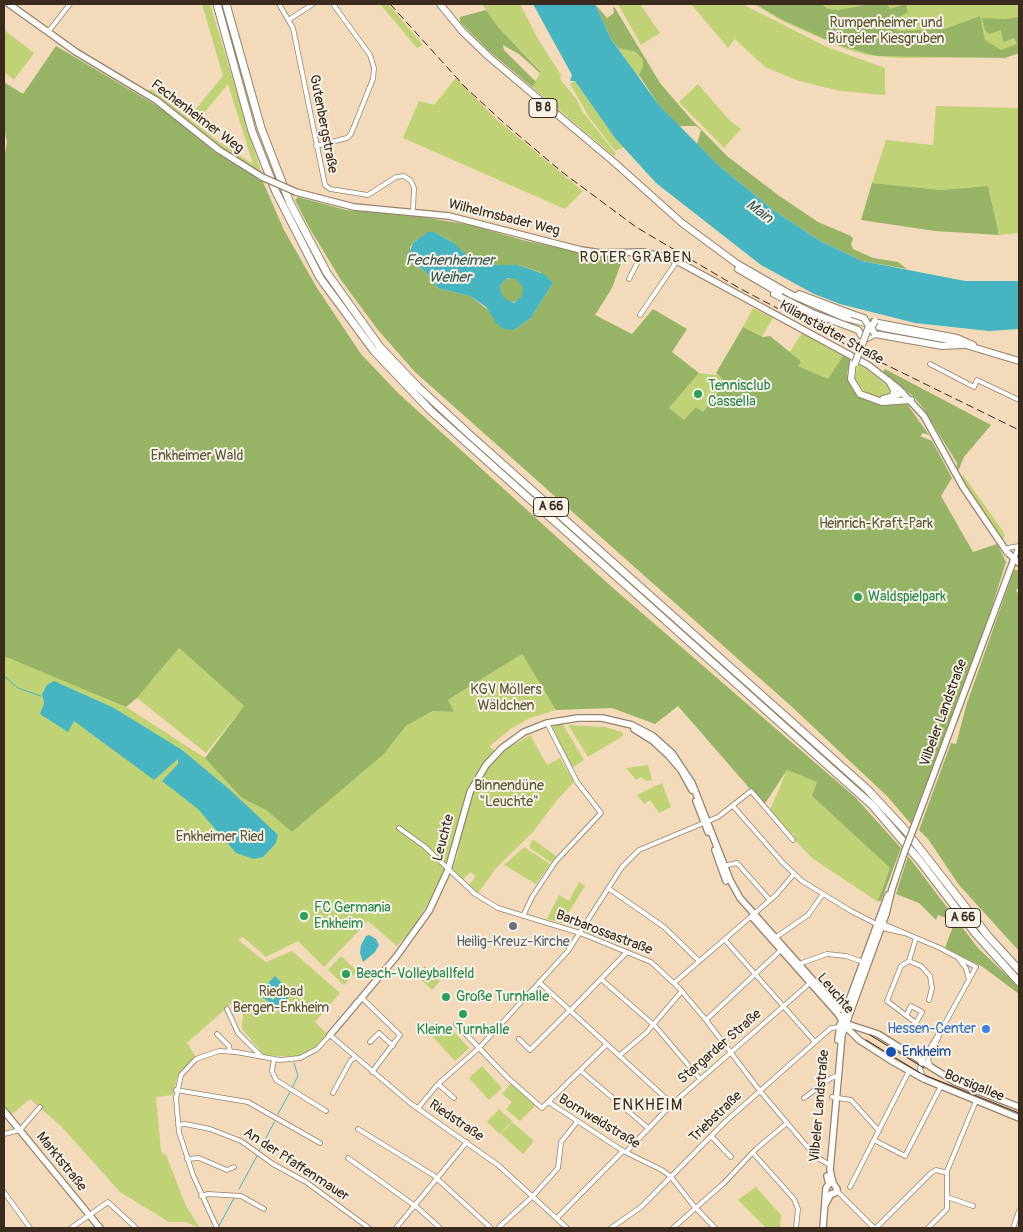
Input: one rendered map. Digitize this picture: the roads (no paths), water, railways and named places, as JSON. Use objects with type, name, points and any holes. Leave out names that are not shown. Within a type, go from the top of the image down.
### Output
[{"type":"highway","name":"A 66","points":[[217,4],[252,131],[276,192],[320,278],[374,351],[430,410],[872,805],[920,861],[985,946],[1019,982]]},
{"type":"highway","name":"A 66","points":[[226,4],[261,128],[290,203],[327,273],[380,347],[418,387],[464,430],[873,795],[906,831],[998,949],[1019,970]]},
{"type":"main road","name":"B 8","points":[[435,4],[482,56],[611,165],[656,207],[693,238],[757,281],[802,304],[845,322],[893,334],[965,345]]},
{"type":"main road","name":"B 8","points":[[440,4],[462,32],[489,58],[615,163],[696,235],[765,280],[812,305],[854,320],[965,345],[1019,361]]},
{"type":"main road","points":[[765,280],[817,302],[863,318],[869,325]]},
{"type":"main road","points":[[757,281],[779,297],[812,313],[858,330],[864,338]]},
{"type":"main road","points":[[875,321],[871,328],[875,334]]},
{"type":"main road","points":[[911,400],[893,399],[876,401],[858,392],[851,379],[854,363],[869,325],[875,321],[939,334],[965,340],[978,349]]},
{"type":"main road","points":[[864,338],[875,334],[946,346],[965,345]]},
{"type":"main road","points":[[889,381],[894,391],[893,399]]},
{"type":"main road","points":[[893,399],[903,393]]},
{"type":"street","name":"Fechenheimer Weg","points":[[9,4],[48,32],[156,100],[219,150],[262,177],[296,192],[358,207]]},
{"type":"street","points":[[48,32],[70,4]]},
{"type":"street","name":"Gutenbergstraße","points":[[279,4],[290,19],[323,182],[326,187],[368,196],[396,177],[404,176],[411,181],[414,188],[413,211]]},
{"type":"street","points":[[290,19],[313,4]]},
{"type":"street","points":[[316,146],[347,138],[351,134],[373,79],[374,68],[370,54],[333,4]]},
{"type":"street","name":"Wilhelmsbader Weg","points":[[358,207],[413,211],[461,219],[580,250],[602,253],[643,252],[676,261]]},
{"type":"street","points":[[629,279],[643,252]]},
{"type":"street","points":[[640,315],[676,261]]},
{"type":"street","name":"Kilianstädter Straße","points":[[676,261],[863,363],[903,393],[911,400],[933,431],[961,484],[1008,550]]},
{"type":"street","points":[[930,364],[974,387],[977,380],[1019,400]]},
{"type":"street","name":"Vilbeler Landstraße","points":[[831,1192],[828,1164],[836,1076],[847,1008],[864,962],[883,924],[904,853],[1010,570],[1018,563],[1019,546],[1008,550]]},
{"type":"street","points":[[1008,550],[1018,563]]},
{"type":"street","points":[[1008,550],[1010,570]]},
{"type":"street","name":"Leuchte","points":[[330,1035],[362,998],[424,919],[448,870],[467,801],[482,770],[496,752],[512,740],[546,722],[585,717],[621,723],[666,750],[685,777],[706,822],[722,866],[736,891],[780,950],[810,984],[831,1004],[838,1008],[847,1008]]},
{"type":"street","points":[[523,916],[532,898],[556,861],[601,813],[577,782],[546,722]]},
{"type":"street","points":[[418,1108],[438,1084],[478,1048],[568,951],[622,867],[639,850],[720,816],[750,791],[792,840]]},
{"type":"street","points":[[733,806],[794,874],[823,894],[851,911],[954,955],[976,967]]},
{"type":"street","name":"Barbarossastraße","points":[[399,828],[424,846],[478,897],[498,908],[580,932],[650,961],[682,991],[787,1123],[816,1156],[828,1164]]},
{"type":"street","points":[[722,866],[737,863],[770,900]]},
{"type":"street","points":[[674,983],[770,900],[794,874]]},
{"type":"street","points":[[608,888],[662,925],[699,961]]},
{"type":"street","name":"Vilbeler Landstraße","points":[[836,1076],[843,1024],[883,924],[892,889]]},
{"type":"street","points":[[775,938],[808,915],[823,894]]},
{"type":"street","name":"Leuchte","points":[[753,915],[799,964],[831,1004],[843,1024]]},
{"type":"street","points":[[883,924],[889,930],[904,933]]},
{"type":"street","points":[[876,941],[889,930]]},
{"type":"street","points":[[907,1014],[911,1006],[922,1012],[916,1023],[910,1020],[907,1014],[889,1005],[887,1001],[901,966],[909,961],[916,938]]},
{"type":"street","points":[[725,940],[815,1042]]},
{"type":"street","points":[[706,1020],[780,950]]},
{"type":"street","points":[[519,1039],[530,1050],[627,952]]},
{"type":"street","points":[[799,964],[827,954],[846,956],[864,962]]},
{"type":"street","points":[[954,955],[964,966],[970,977]]},
{"type":"street","points":[[909,961],[925,969],[930,976],[932,988],[929,1000]]},
{"type":"street","points":[[968,982],[976,967]]},
{"type":"street","points":[[955,1082],[929,1063],[943,1028],[976,967]]},
{"type":"street","points":[[601,979],[653,1024],[700,1079]]},
{"type":"street","points":[[539,982],[672,1104]]},
{"type":"street","name":"Stargarder Straße","points":[[556,1218],[672,1104],[810,984]]},
{"type":"street","points":[[619,1056],[637,1042],[682,991]]},
{"type":"street","points":[[362,998],[400,1034],[400,1038],[372,1072]]},
{"type":"street","points":[[227,1009],[238,1033],[263,1057]]},
{"type":"street","name":"Bornweidstraße","points":[[456,1024],[508,1078],[540,1107],[544,1108],[550,1103],[625,1152],[662,1170],[671,1177],[696,1208],[716,1228]]},
{"type":"street","name":"Borsigallee","points":[[843,1024],[880,1054],[909,1071],[1019,1118]]},
{"type":"street","name":"Borsigallee","points":[[843,1024],[878,1034],[921,1063],[955,1082],[1019,1107]]},
{"type":"street","name":"Triebstraße","points":[[611,1228],[641,1207],[710,1136],[832,1027],[843,1024]]},
{"type":"street","points":[[915,1059],[943,1028]]},
{"type":"street","points":[[370,1042],[379,1033],[393,1046]]},
{"type":"street","points":[[841,1041],[845,1036],[852,1033]]},
{"type":"street","points":[[217,1034],[229,1046],[230,1051]]},
{"type":"street","points":[[217,1228],[187,1159],[178,1125],[176,1090],[183,1072],[196,1059],[214,1052],[230,1051],[287,1060],[304,1057],[317,1049],[330,1035]]},
{"type":"street","name":"Riedstraße","points":[[330,1035],[355,1058],[418,1108],[503,1168],[567,1228]]},
{"type":"street","points":[[924,1079],[920,1069],[921,1063],[932,1042]]},
{"type":"street","points":[[550,1103],[606,1045]]},
{"type":"street","points":[[333,1093],[351,1060],[355,1058]]},
{"type":"street","points":[[274,1059],[272,1071],[278,1082],[326,1111]]},
{"type":"street","points":[[581,1071],[648,1128]]},
{"type":"street","points":[[850,1187],[909,1071]]},
{"type":"street","points":[[804,1098],[836,1076]]},
{"type":"street","points":[[438,1084],[454,1098]]},
{"type":"street","points":[[874,1140],[905,1156],[922,1128],[941,1086]]},
{"type":"street","points":[[176,1090],[248,1102],[320,1143]]},
{"type":"street","points":[[834,1097],[850,1100],[879,1131]]},
{"type":"street","points":[[928,1228],[946,1210],[948,1197],[947,1173],[962,1130],[976,1101]]},
{"type":"street","points":[[4,1134],[20,1130],[40,1107]]},
{"type":"street","name":"Marktstraße","points":[[4,1111],[100,1228]]},
{"type":"street","points":[[498,1228],[533,1196],[558,1168],[560,1142],[577,1122]]},
{"type":"street","points":[[673,1228],[787,1123]]},
{"type":"street","name":"An der Pfaffenmauer","points":[[178,1125],[185,1124],[210,1129],[236,1139],[274,1165],[306,1182],[369,1228]]},
{"type":"street","points":[[358,1129],[436,1178],[491,1228]]},
{"type":"street","points":[[710,1136],[731,1157]]},
{"type":"street","points":[[396,1228],[467,1142]]},
{"type":"street","points":[[753,1153],[794,1199],[798,1209],[796,1228]]},
{"type":"street","points":[[187,1159],[199,1158],[227,1170],[234,1167]]},
{"type":"street","points":[[348,1158],[415,1205],[440,1228]]},
{"type":"street","points":[[831,1192],[875,1228],[931,1173],[936,1170],[947,1173]]},
{"type":"street","name":"Vilbeler Landstraße","points":[[822,1228],[825,1205],[831,1192],[837,1186],[831,1184]]},
{"type":"street","points":[[4,1192],[30,1228]]},
{"type":"street","points":[[202,1196],[208,1194],[241,1196],[264,1209]]},
{"type":"street","points":[[948,1197],[973,1206]]},
{"type":"street","points":[[71,1228],[105,1204],[110,1203],[136,1228]]},
{"type":"street","points":[[1013,1228],[1019,1211]]},
{"type":"water","name":"Main","points":[[533,4],[595,4],[611,39],[658,104],[718,165],[773,210],[820,241],[862,261],[965,281],[1019,281],[1019,329],[989,331],[915,323],[840,304],[814,294],[761,265],[656,183],[615,138],[575,81],[570,81],[572,75]]},
{"type":"water","name":"Fechenheimer Weiher","points":[[428,232],[434,232],[454,243],[470,259],[498,265],[518,265],[544,274],[553,283],[531,318],[514,330],[504,329],[497,324],[486,307],[470,296],[438,288],[426,272],[407,259],[413,243]],"holes":[[[508,278],[516,279],[523,287],[522,296],[514,303],[504,298],[500,290],[501,284]]]},
{"type":"water","points":[[54,681],[114,708],[182,750],[229,789],[278,835],[276,843],[263,857],[254,859],[236,853],[198,809],[162,781],[178,764],[178,759],[154,780],[74,721],[68,732],[40,714],[44,703],[42,694],[47,685]]},
{"type":"water","points":[[369,935],[376,939],[379,945],[375,952],[363,962],[360,953],[361,945],[366,936]]},
{"type":"water","points":[[275,976],[282,983],[269,997],[273,1000],[281,990],[288,997],[287,1003],[275,1006],[258,994]]},
{"type":"waterway","points":[[4,676],[18,688],[41,696]]},
{"type":"waterway","points":[[292,1088],[298,1076],[294,1063]]},
{"type":"waterway","points":[[278,1114],[290,1092]]},
{"type":"waterway","points":[[259,1151],[276,1119]]},
{"type":"waterway","points":[[239,1189],[257,1156]]},
{"type":"waterway","points":[[219,1226],[234,1198]]},
{"type":"tram line","points":[[870,1035],[924,1068]]},
{"type":"tram line","points":[[866,1040],[922,1074],[1019,1113]]},
{"type":"railway","points":[[390,4],[465,87],[504,123],[562,172],[636,227],[739,288],[864,354],[1019,430]]},
{"type":"place","name":"Tennisclub Cassella","points":[[698,394]]},
{"type":"place","name":"Waldspielpark","points":[[858,597]]},
{"type":"place","name":"FC Germania Enkheim","points":[[304,916]]},
{"type":"place","name":"Heilig-Kreuz-Kirche","points":[[513,926]]},
{"type":"place","name":"Beach-Volleyballfeld","points":[[346,974]]},
{"type":"place","name":"Große Turnhalle","points":[[446,997]]},
{"type":"place","name":"Kleine Turnhalle","points":[[463,1014]]},
{"type":"place","name":"Hessen-Center","points":[[986,1029]]},
{"type":"place","name":"Enkheim","points":[[891,1052]]},
{"type":"district","name":"ROTER GRABEN","points":[[636,258]]},
{"type":"district","name":"ENKHEIM","points":[[648,1106]]},
{"type":"park label","name":"Rumpenheimer und Bürgeler Kiesgruben","points":[[886,32]]},
{"type":"park label","name":"Enkheimer Wald","points":[[197,456]]},
{"type":"park label","name":"Heinrich-Kraft-Park","points":[[876,524]]},
{"type":"park label","name":"KGV Möllers Wäldchen","points":[[506,698]]},
{"type":"park label","name":"Binnendüne \"Leuchte\"","points":[[509,794]]},
{"type":"park label","name":"Enkheimer Ried","points":[[220,837]]},
{"type":"park label","name":"Riedbad Bergen-Enkheim","points":[[281,1000]]}]
